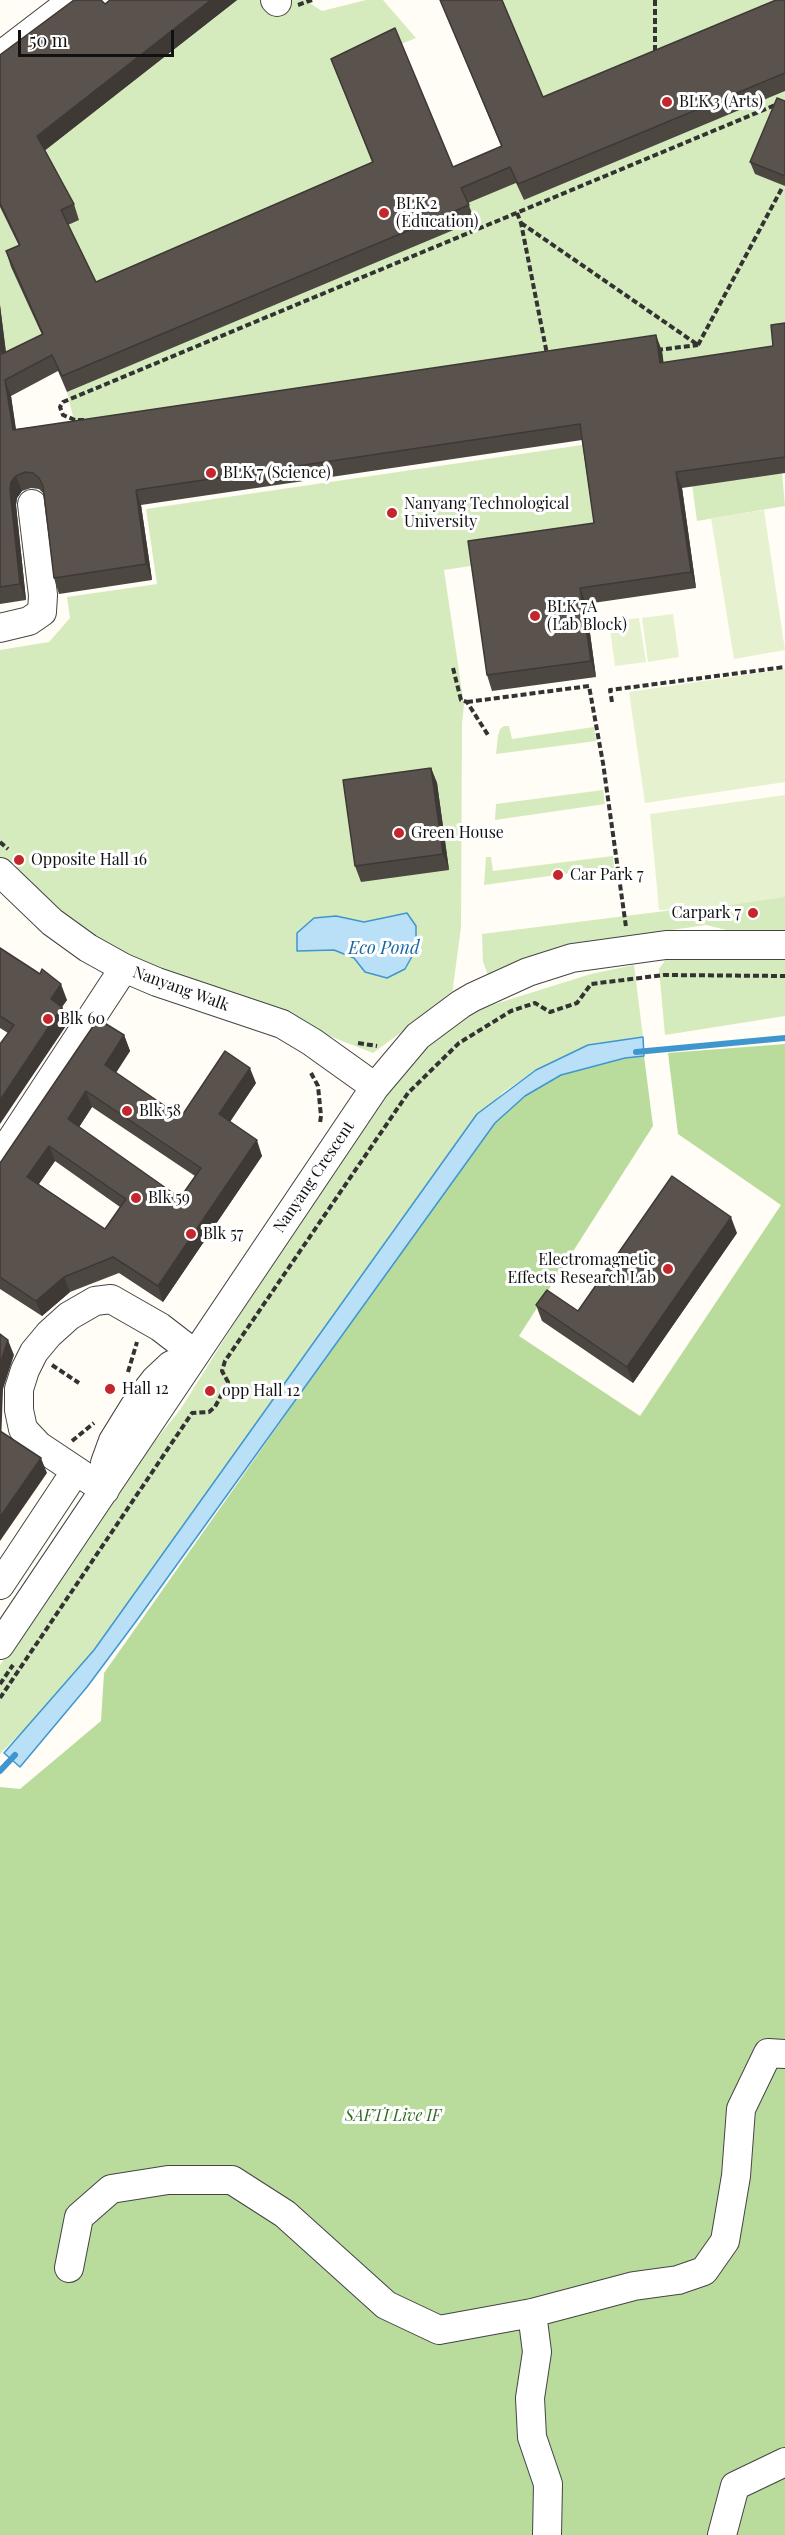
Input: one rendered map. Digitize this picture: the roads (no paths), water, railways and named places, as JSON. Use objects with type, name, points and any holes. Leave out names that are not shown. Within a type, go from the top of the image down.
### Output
[{"type":"street","points":[[0,41],[53,0]]},
{"type":"street","points":[[0,56],[73,0]]},
{"type":"street","points":[[0,628],[22,624],[36,618],[42,612],[44,595],[32,504]]},
{"type":"street","name":"Nanyang Walk","points":[[6,863],[59,927],[88,948],[124,968],[157,982],[282,1024],[312,1041],[375,1087]]},
{"type":"street","points":[[639,937],[747,928],[785,930]]},
{"type":"street","name":"Nanyang Crescent","points":[[9,1652],[105,1490],[129,1454],[206,1358],[255,1286],[375,1087],[418,1036],[473,997],[528,972],[590,955],[639,937],[785,945]]},
{"type":"street","points":[[0,1157],[124,968]]},
{"type":"street","points":[[129,1454],[175,1414],[232,1318],[255,1286]]},
{"type":"street","points":[[105,1490],[39,1446],[23,1429],[18,1410],[19,1389],[34,1352],[69,1316],[95,1301],[111,1299],[141,1315],[206,1358]]},
{"type":"street","points":[[105,1490],[105,1463],[113,1441],[134,1407],[155,1380],[171,1365],[206,1358]]},
{"type":"street","points":[[0,1586],[75,1472]]},
{"type":"street","points":[[69,2268],[80,2217],[111,2189],[168,2180],[232,2180],[285,2214],[386,2305],[439,2330],[532,2313],[634,2286],[678,2280],[704,2271],[725,2241],[736,2176],[741,2109],[768,2053],[785,2054]]},
{"type":"street","points":[[532,2313],[537,2352],[530,2398],[532,2437],[548,2484],[547,2535]]},
{"type":"street","points":[[722,2535],[735,2486],[785,2462]]},
{"type":"water","name":"Eco Pond","points":[[407,913],[416,926],[416,949],[405,969],[387,978],[365,972],[354,958],[334,950],[297,951],[297,933],[314,918],[336,916],[364,922]]},
{"type":"water","points":[[643,1037],[644,1056],[625,1058],[561,1075],[525,1096],[495,1123],[137,1620],[87,1687],[20,1767],[4,1753],[94,1650],[477,1114],[536,1070],[588,1045]]},
{"type":"waterway","points":[[636,1052],[785,1038]]},
{"type":"waterway","points":[[0,1771],[15,1755]]},
{"type":"place","name":"BLK 3 (Arts)","points":[[667,102]]},
{"type":"place","name":"BLK 2 (Education)","points":[[384,213]]},
{"type":"place","name":"BLK 7 (Science)","points":[[211,473]]},
{"type":"place","name":"Nanyang Technological University","points":[[392,513]]},
{"type":"place","name":"BLK 7A (Lab Block)","points":[[535,616]]},
{"type":"place","name":"Green House","points":[[399,833]]},
{"type":"place","name":"Opposite Hall 16","points":[[19,860]]},
{"type":"place","name":"Car Park 7","points":[[558,875]]},
{"type":"place","name":"Carpark 7","points":[[753,913]]},
{"type":"place","name":"Blk 60","points":[[48,1019]]},
{"type":"place","name":"Blk 58","points":[[127,1111]]},
{"type":"place","name":"Blk 59","points":[[136,1198]]},
{"type":"place","name":"Blk 57","points":[[191,1234]]},
{"type":"place","name":"Electromagnetic Effects Research Lab","points":[[668,1269]]},
{"type":"place","name":"Hall 12","points":[[110,1389]]},
{"type":"place","name":"opp Hall 12","points":[[210,1391]]},
{"type":"park label","name":"SAFTI Live IF","points":[[393,2116]]}]
